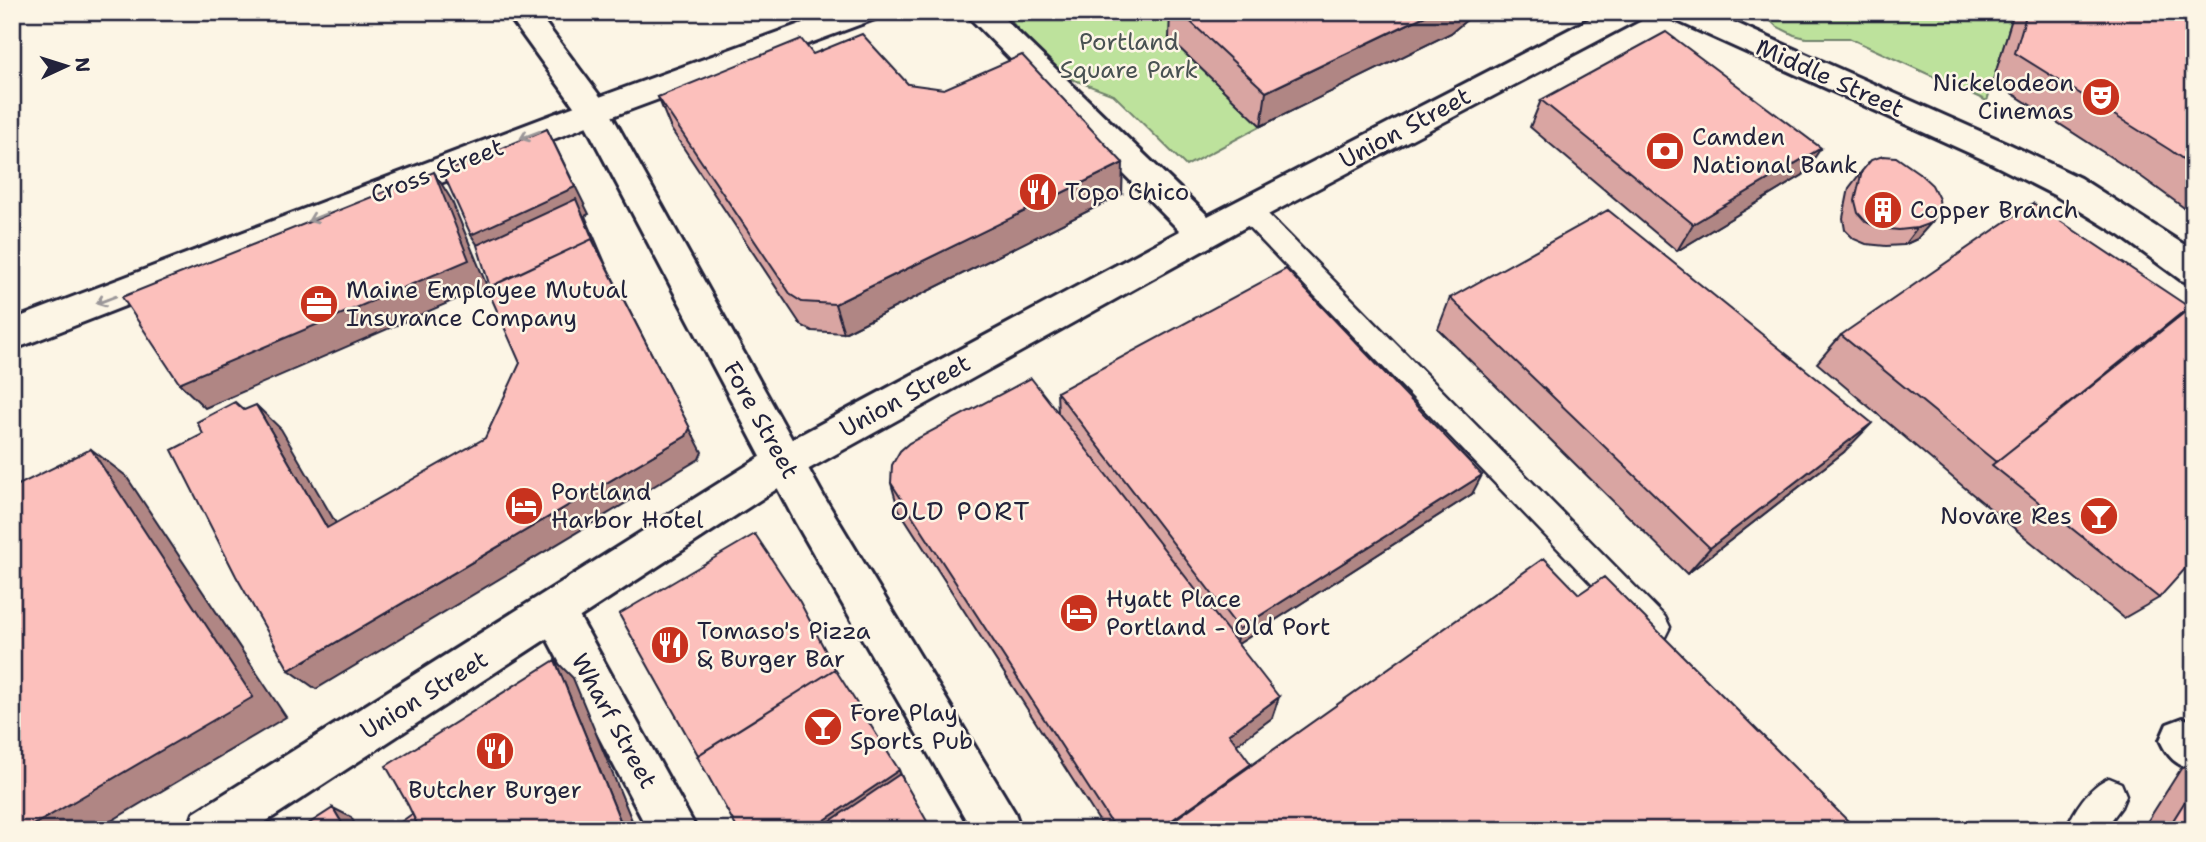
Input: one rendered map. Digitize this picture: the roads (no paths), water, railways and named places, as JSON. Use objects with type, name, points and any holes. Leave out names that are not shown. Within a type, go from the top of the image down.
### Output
[{"type":"street","name":"Fore Street","points":[[521,12],[594,111],[783,463],[998,830]]},
{"type":"street","name":"Cross Street","points":[[12,335],[594,111],[864,12]]},
{"type":"street","points":[[979,12],[1205,234]]},
{"type":"street","name":"Union Street","points":[[211,830],[783,463],[1248,210],[1628,12]]},
{"type":"street","name":"Middle Street","points":[[1684,12],[2034,170],[2122,220],[2194,270]]},
{"type":"street","name":"Wharf Street","points":[[554,612],[674,830]]},
{"type":"lane","points":[[1248,210],[1671,645]]},
{"type":"lane","points":[[2083,830],[2109,795]]},
{"type":"place","name":"Nickelodeon Cinemas","points":[[2101,97]]},
{"type":"place","name":"Camden National Bank","points":[[1665,151]]},
{"type":"place","name":"Topo Chico","points":[[1038,192]]},
{"type":"place","name":"Copper Branch","points":[[1883,210]]},
{"type":"place","name":"Maine Employee Mutual Insurance Company","points":[[319,304]]},
{"type":"place","name":"Portland Harbor Hotel","points":[[524,506]]},
{"type":"place","name":"Novare Res","points":[[2099,516]]},
{"type":"place","name":"Hyatt Place Portland - Old Port","points":[[1079,613]]},
{"type":"place","name":"Tomaso's Pizza & Burger Bar","points":[[670,645]]},
{"type":"place","name":"Fore Play Sports Pub","points":[[823,727]]},
{"type":"place","name":"Butcher Burger","points":[[495,751]]},
{"type":"district","name":"OLD PORT","points":[[961,511]]},
{"type":"park label","name":"Portland Square Park","points":[[1129,56]]}]
